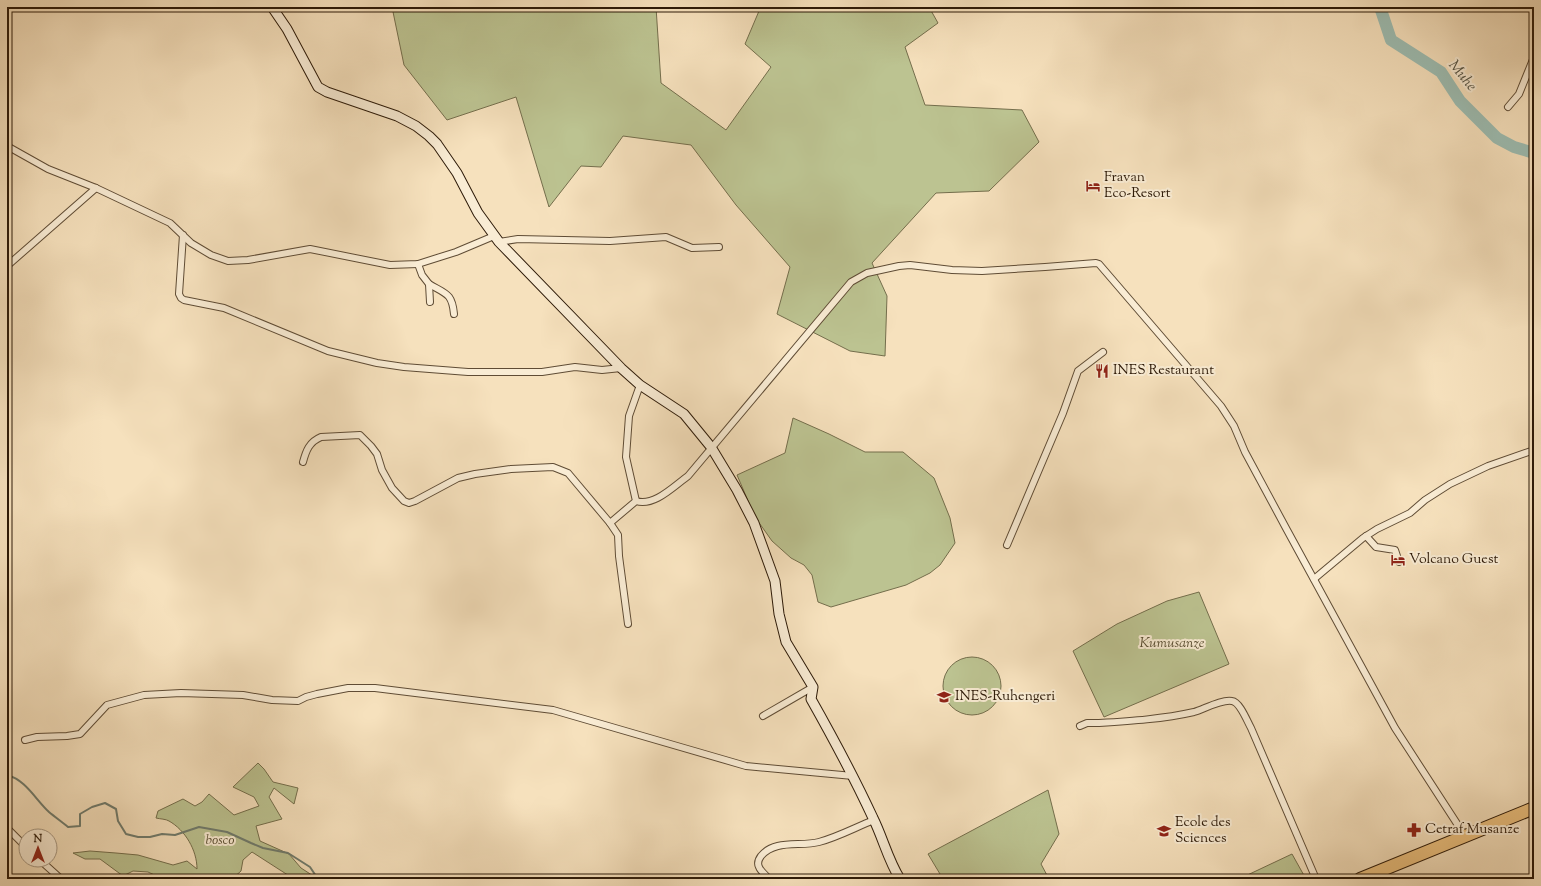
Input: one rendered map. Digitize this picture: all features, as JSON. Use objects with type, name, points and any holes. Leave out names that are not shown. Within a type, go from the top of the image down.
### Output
[{"type":"highway","points":[[1360,879],[1534,808]]},
{"type":"main road","points":[[272,7],[287,29],[318,87],[327,92],[397,116],[416,126],[433,140],[457,173],[478,213],[496,239],[621,368],[640,385],[684,414],[711,447],[737,490],[754,523],[775,581],[779,614],[786,642],[813,687],[811,699],[853,776],[900,879]]},
{"type":"street","points":[[1508,108],[1519,94],[1534,57]]},
{"type":"street","points":[[7,146],[48,169],[96,188],[170,223],[191,243],[228,261],[248,260],[310,249],[390,265],[418,264],[496,239],[610,241],[666,237],[692,248],[719,247]]},
{"type":"street","points":[[7,266],[96,188]]},
{"type":"street","points":[[182,235],[179,294],[181,298],[224,308],[328,351],[378,363],[404,367],[468,372],[542,372],[576,367],[602,370],[621,368]]},
{"type":"street","points":[[418,264],[422,275],[429,284],[449,296],[453,302],[454,314]]},
{"type":"street","points":[[636,501],[643,503],[656,498],[688,476],[851,282],[858,277],[880,270],[910,265],[952,270],[982,271],[1099,264],[1228,416],[1245,452],[1395,728],[1465,836]]},
{"type":"street","points":[[429,284],[430,302]]},
{"type":"street","points":[[1007,545],[1063,413],[1078,371],[1103,352]]},
{"type":"street","points":[[636,501],[626,457],[629,416],[640,385]]},
{"type":"street","points":[[302,462],[307,447],[315,439],[321,437],[360,435],[377,454],[382,470],[392,488],[404,501],[409,503],[458,478],[475,474],[511,469],[553,467],[568,473],[610,523],[618,535],[619,556],[628,624]]},
{"type":"street","points":[[1314,579],[1366,536],[1410,514],[1425,500],[1450,484],[1488,466],[1534,450]]},
{"type":"street","points":[[610,523],[636,501]]},
{"type":"street","points":[[1366,536],[1376,547],[1395,550],[1398,562]]},
{"type":"street","points":[[763,716],[813,687]]},
{"type":"street","points":[[25,740],[37,737],[80,734],[107,705],[144,695],[181,693],[243,695],[272,700],[298,701],[312,695],[348,688],[375,688],[553,710],[746,766],[853,776]]},
{"type":"street","points":[[1080,726],[1087,723],[1172,717],[1198,711],[1223,702],[1232,701],[1238,704],[1251,728],[1316,879]]},
{"type":"street","points":[[770,879],[759,868],[757,863],[759,858],[768,849],[781,845],[821,842],[874,820]]},
{"type":"street","points":[[7,828],[18,839]]},
{"type":"street","points":[[49,868],[61,879]]},
{"type":"green space","points":[[392,7],[656,7],[661,83],[726,130],[771,67],[745,44],[759,11],[766,7],[929,7],[938,23],[905,47],[925,105],[1022,110],[1039,142],[989,191],[936,193],[872,263],[887,296],[885,356],[850,351],[777,314],[790,267],[736,205],[691,145],[623,136],[601,167],[581,166],[549,207],[516,97],[447,120],[404,65]]},
{"type":"green space","points":[[793,418],[865,452],[903,452],[934,478],[950,518],[955,543],[940,565],[930,573],[906,585],[831,607],[818,602],[812,575],[804,565],[791,558],[772,541],[755,517],[737,475],[785,453]]},
{"type":"green space","name":"Kumusanze","points":[[1199,592],[1229,664],[1104,717],[1073,651],[1117,624],[1167,601]]},
{"type":"green space","points":[[972,657],[983,659],[993,665],[999,675],[1001,686],[999,697],[993,707],[983,713],[972,715],[961,713],[951,707],[945,697],[943,686],[945,675],[951,665],[961,659]]},
{"type":"green space","name":"bosco","points":[[258,763],[273,782],[298,788],[294,804],[274,788],[269,797],[282,819],[256,826],[260,841],[289,854],[301,868],[318,879],[294,879],[252,852],[243,860],[241,871],[232,879],[163,879],[148,872],[133,871],[123,876],[100,859],[85,859],[73,853],[90,851],[138,855],[173,865],[187,861],[197,869],[195,855],[185,835],[169,821],[156,818],[158,811],[183,799],[195,806],[202,802],[209,794],[234,815],[259,806],[254,797],[233,787]]},
{"type":"green space","points":[[1048,790],[1059,834],[1041,864],[1049,879],[937,879],[940,874],[928,854]]},
{"type":"green space","points":[[1292,854],[1306,879],[1239,879]]},
{"type":"waterway","name":"Muhe","points":[[1380,7],[1391,40],[1441,72],[1460,101],[1497,138],[1514,147],[1534,153]]},
{"type":"waterway","points":[[7,775],[14,777],[25,785],[49,812],[68,827],[80,826],[80,814],[92,807],[105,803],[116,809],[118,821],[126,834],[138,837],[150,837],[162,834],[175,835],[199,827],[227,832],[263,848],[288,853],[310,867],[318,879]]},
{"type":"place","name":"Fravan Eco-Resort","points":[[1093,186]]},
{"type":"place","name":"INES Restaurant","points":[[1102,371]]},
{"type":"place","name":"Volcano Guest","points":[[1398,560]]},
{"type":"place","name":"INES-Ruhengeri","points":[[944,697]]},
{"type":"place","name":"Cetraf Musanze","points":[[1414,830]]},
{"type":"place","name":"Ecole des Sciences","points":[[1164,831]]}]
